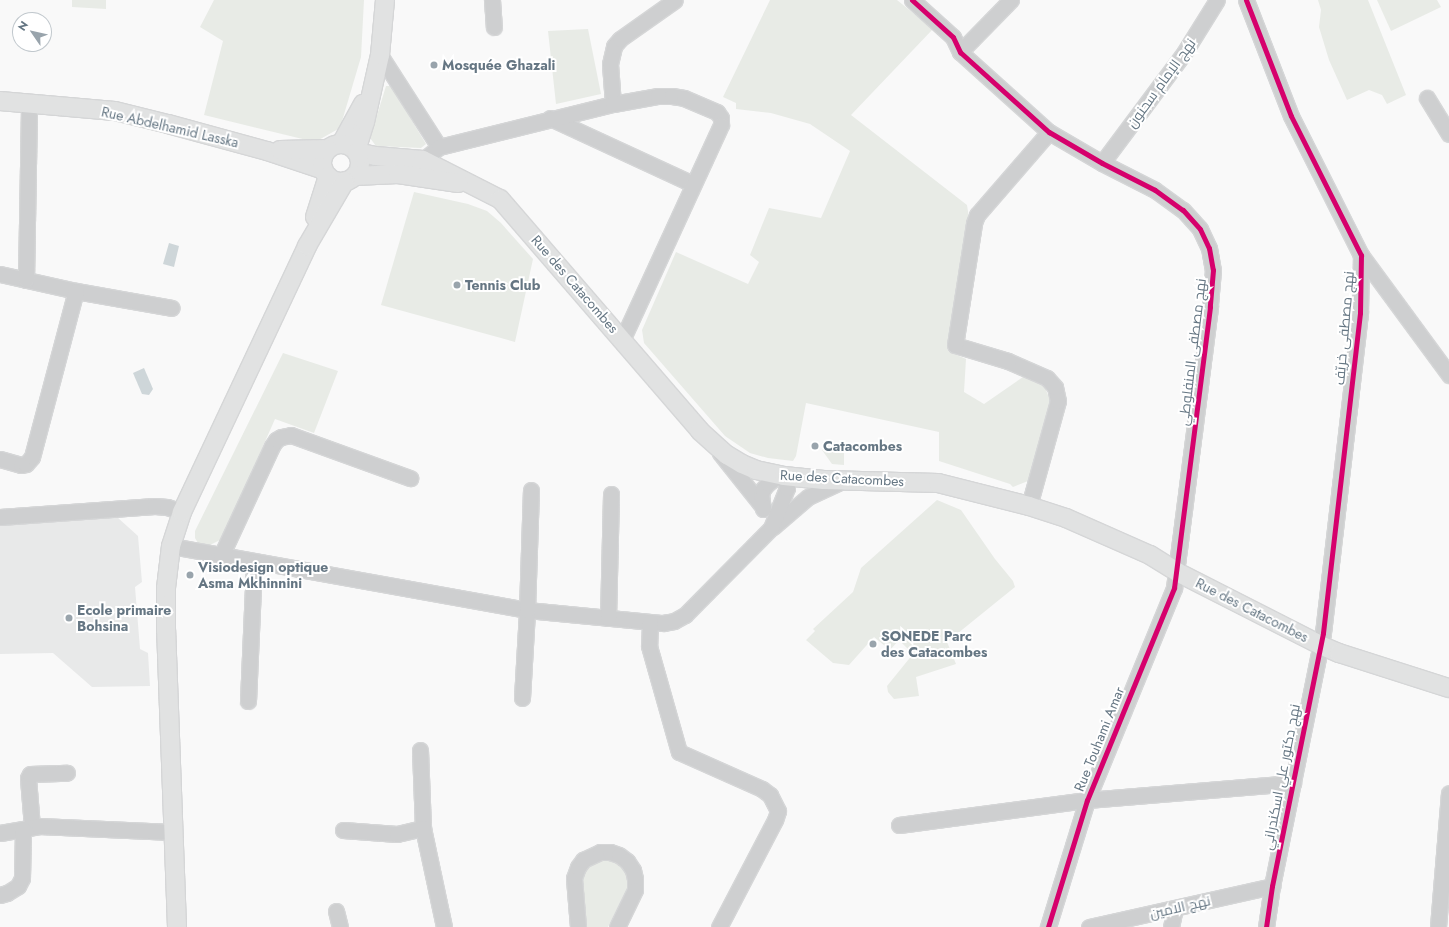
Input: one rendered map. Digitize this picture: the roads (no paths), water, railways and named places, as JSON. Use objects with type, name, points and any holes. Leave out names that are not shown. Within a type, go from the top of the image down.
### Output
[{"type":"main road","points":[[307,246],[326,173],[323,159],[346,149],[365,122],[380,55],[384,0]]},
{"type":"main road","name":"Rue Abdelhamid Lasska","points":[[0,101],[115,112],[168,124],[267,151],[326,173]]},
{"type":"main road","points":[[177,927],[172,832],[166,630],[166,588],[171,546],[182,512],[307,246],[360,164],[346,149]]},
{"type":"main road","name":"Rue Abdelhamid Lasska","points":[[267,151],[346,149],[422,168]]},
{"type":"main road","points":[[326,173],[339,181],[398,174],[422,168]]},
{"type":"main road","name":"Rue des Catacombes","points":[[422,168],[477,186],[500,199],[507,205],[713,444],[742,464],[781,476],[938,483],[1029,506],[1066,518],[1177,567],[1322,639],[1340,653],[1449,688]]},
{"type":"main road","name":"Rue des Catacombes","points":[[1322,639],[1340,640],[1449,676]]},
{"type":"street","points":[[492,0],[494,27]]},
{"type":"street","points":[[613,104],[610,64],[614,46],[620,39],[675,0]]},
{"type":"street","name":"نهج مصطفى المنفلوطي","points":[[912,0],[953,37],[960,52],[1049,132],[1102,163],[1155,190],[1183,210],[1200,229],[1209,248],[1213,270],[1210,307],[1177,567]]},
{"type":"street","points":[[960,52],[1011,0]]},
{"type":"street","name":"نهج الإمام سحنون","points":[[1102,163],[1184,53],[1217,0]]},
{"type":"street","name":"نهج مصطفى خريّف","points":[[1246,0],[1291,116],[1361,255],[1360,312],[1322,639]]},
{"type":"street","points":[[380,55],[439,148]]},
{"type":"street","points":[[422,168],[439,148],[550,118],[613,104],[658,96],[672,96],[696,103],[719,115],[721,125],[622,340]]},
{"type":"street","points":[[1427,98],[1449,134]]},
{"type":"street","points":[[26,280],[29,103]]},
{"type":"street","points":[[550,118],[693,184]]},
{"type":"street","points":[[1029,506],[1058,401],[1056,387],[1047,378],[1008,360],[955,345],[974,223],[977,215],[1049,132]]},
{"type":"street","points":[[1361,255],[1449,375]]},
{"type":"street","points":[[0,274],[76,291],[172,308]]},
{"type":"street","points":[[0,459],[21,465],[26,464],[32,457],[76,291]]},
{"type":"street","points":[[221,556],[272,446],[281,437],[291,435],[410,478]]},
{"type":"street","points":[[713,444],[763,508]]},
{"type":"street","points":[[781,476],[787,488],[768,531],[761,495],[763,489],[768,483],[781,476]]},
{"type":"street","points":[[171,546],[527,610],[650,622],[674,621],[685,615],[768,531],[808,497],[844,480]]},
{"type":"street","points":[[522,698],[531,490]]},
{"type":"street","points":[[608,618],[611,494]]},
{"type":"street","points":[[0,517],[155,506],[182,512]]},
{"type":"street","points":[[248,701],[254,562]]},
{"type":"street","name":"Rue Touhami Amar","points":[[1048,927],[1087,800],[1174,588],[1177,567]]},
{"type":"street","points":[[650,622],[649,646],[679,752],[762,789],[770,795],[778,811],[775,820],[719,927]]},
{"type":"street","name":"نهج دكتور علي اسكندراني","points":[[1266,927],[1272,886],[1322,639]]},
{"type":"street","points":[[420,750],[423,828],[444,927]]},
{"type":"street","points":[[0,895],[7,893],[18,886],[22,878],[27,828],[28,778],[30,774],[67,773]]},
{"type":"street","points":[[899,825],[1087,800],[1293,783]]},
{"type":"street","points":[[1438,927],[1449,793]]},
{"type":"street","points":[[0,832],[27,828],[81,827],[172,832]]},
{"type":"street","points":[[344,830],[397,834],[423,828]]},
{"type":"street","points":[[578,927],[574,878],[583,860],[600,852],[614,854],[627,861],[633,870],[635,879],[635,890],[616,927]]},
{"type":"street","name":"نهج الامين","points":[[1088,927],[1272,886]]},
{"type":"street","points":[[1171,927],[1175,908]]},
{"type":"street","points":[[336,911],[340,927]]},
{"type":"place","name":"Mosquée Ghazali","points":[[434,65]]},
{"type":"place","name":"Tennis Club","points":[[457,285]]},
{"type":"place","name":"Catacombes","points":[[815,446]]},
{"type":"place","name":"Visiodesign optique Asma Mkhinnini","points":[[190,575]]},
{"type":"place","name":"Ecole primaire Bohsina","points":[[69,618]]},
{"type":"place","name":"SONEDE Parc des Catacombes","points":[[873,644]]}]
